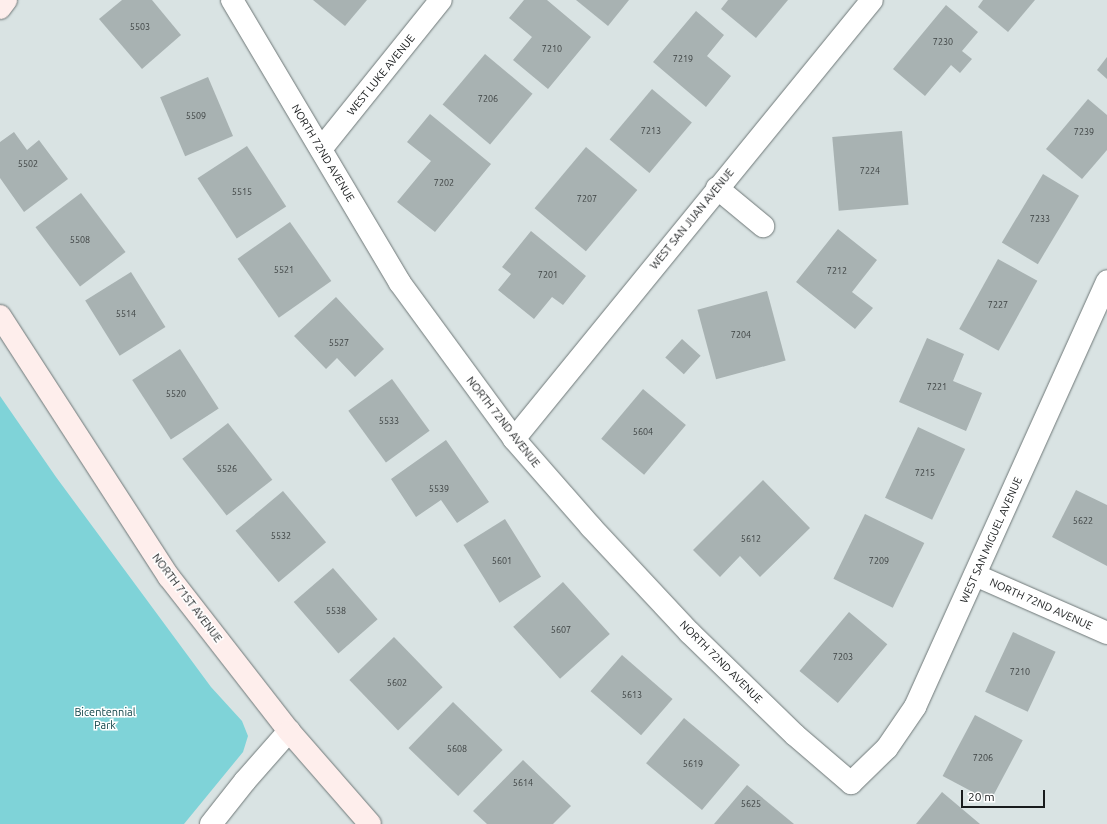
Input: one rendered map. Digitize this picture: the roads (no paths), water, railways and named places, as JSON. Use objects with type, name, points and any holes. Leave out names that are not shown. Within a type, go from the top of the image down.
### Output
[{"type":"street","points":[[0,8],[6,0]]},
{"type":"street","name":"NORTH 72ND AVENUE","points":[[232,0],[400,283],[514,439],[591,527],[689,632],[795,735],[851,783]]},
{"type":"street","name":"WEST LUKE AVENUE","points":[[321,149],[441,0]]},
{"type":"street","name":"WEST SAN JUAN AVENUE","points":[[514,439],[717,188],[872,0]]},
{"type":"street","points":[[717,188],[763,226]]},
{"type":"street","name":"WEST SAN MIGUEL AVENUE","points":[[851,783],[887,748],[915,707],[1107,281]]},
{"type":"street","name":"NORTH 71ST AVENUE","points":[[0,316],[169,577],[290,731],[370,824]]},
{"type":"street","name":"NORTH 72ND AVENUE","points":[[975,575],[1107,633]]},
{"type":"street","points":[[211,824],[245,781],[290,731]]},
{"type":"park label","name":"Bicentennial Park","points":[[105,719]]}]
